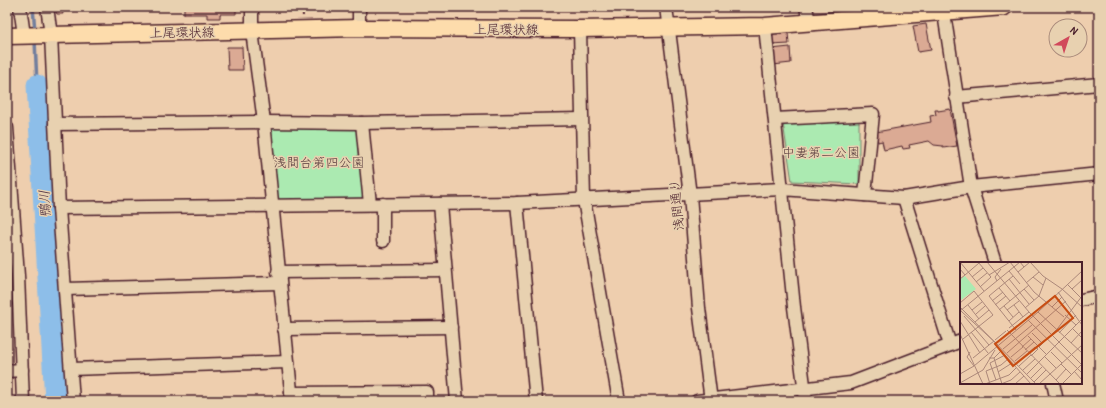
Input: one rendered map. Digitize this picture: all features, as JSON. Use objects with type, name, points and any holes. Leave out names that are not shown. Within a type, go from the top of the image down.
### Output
[{"type":"main road","name":"上尾環状線","points":[[7,36],[359,28],[580,29],[765,26],[808,14],[1004,7]]},
{"type":"street","points":[[20,7],[24,35]]},
{"type":"street","points":[[47,7],[51,35],[60,208],[73,401]]},
{"type":"street","points":[[252,7],[252,31],[264,122],[292,397],[426,392],[427,401]]},
{"type":"street","points":[[359,7],[359,28]]},
{"type":"street","name":"浅間通り","points":[[666,7],[690,195],[699,308],[711,400]]},
{"type":"street","points":[[943,9],[971,187],[995,262]]},
{"type":"street","points":[[765,26],[805,395]]},
{"type":"street","points":[[580,29],[584,200],[619,401]]},
{"type":"street","points":[[956,97],[1099,84]]},
{"type":"street","points":[[775,119],[873,114],[865,195]]},
{"type":"street","points":[[55,124],[264,122],[362,123],[581,119]]},
{"type":"street","points":[[362,123],[370,204]]},
{"type":"street","points":[[7,130],[12,276],[22,370],[23,401]]},
{"type":"street","points":[[60,208],[517,203],[782,189],[904,198],[971,187],[1099,174]]},
{"type":"street","points":[[697,401],[805,395],[851,383],[956,343],[904,198]]},
{"type":"street","points":[[517,203],[536,401]]},
{"type":"street","points":[[383,204],[383,242]]},
{"type":"street","points":[[440,204],[457,401]]},
{"type":"street","points":[[66,289],[445,270]]},
{"type":"street","points":[[1082,300],[1099,296]]},
{"type":"street","points":[[284,329],[451,327]]},
{"type":"street","points":[[71,369],[288,362]]},
{"type":"street","points":[[7,371],[22,370]]},
{"type":"street","points":[[1053,384],[1057,401]]},
{"type":"green space","name":"中妻第二公園","points":[[859,120],[859,184],[792,181],[783,123]]},
{"type":"green space","name":"浅間台第四公園","points":[[360,125],[367,198],[275,200],[268,126]]},
{"type":"building","points":[[54,7],[80,7],[80,9],[62,10],[63,14],[57,14]]},
{"type":"building","points":[[184,7],[236,7],[236,14],[220,14],[220,18],[207,18],[207,14],[184,14]]},
{"type":"building","points":[[926,24],[931,50],[918,52],[913,26]]},
{"type":"building","points":[[788,33],[789,44],[771,45],[770,34]]},
{"type":"building","points":[[227,47],[242,47],[243,70],[228,70]]},
{"type":"building","points":[[790,47],[791,63],[773,65],[771,49]]},
{"type":"building","points":[[950,109],[957,146],[943,148],[943,146],[934,145],[929,141],[909,145],[910,148],[903,149],[902,146],[884,150],[882,141],[878,142],[876,132],[931,122],[930,116],[936,115],[935,110]]},
{"type":"waterway","name":"鴨川","points":[[33,7],[35,32]]},
{"type":"waterway","name":"鴨川","points":[[35,40],[37,85]]},
{"type":"waterway","name":"鴨川","points":[[37,85],[55,401]]}]
